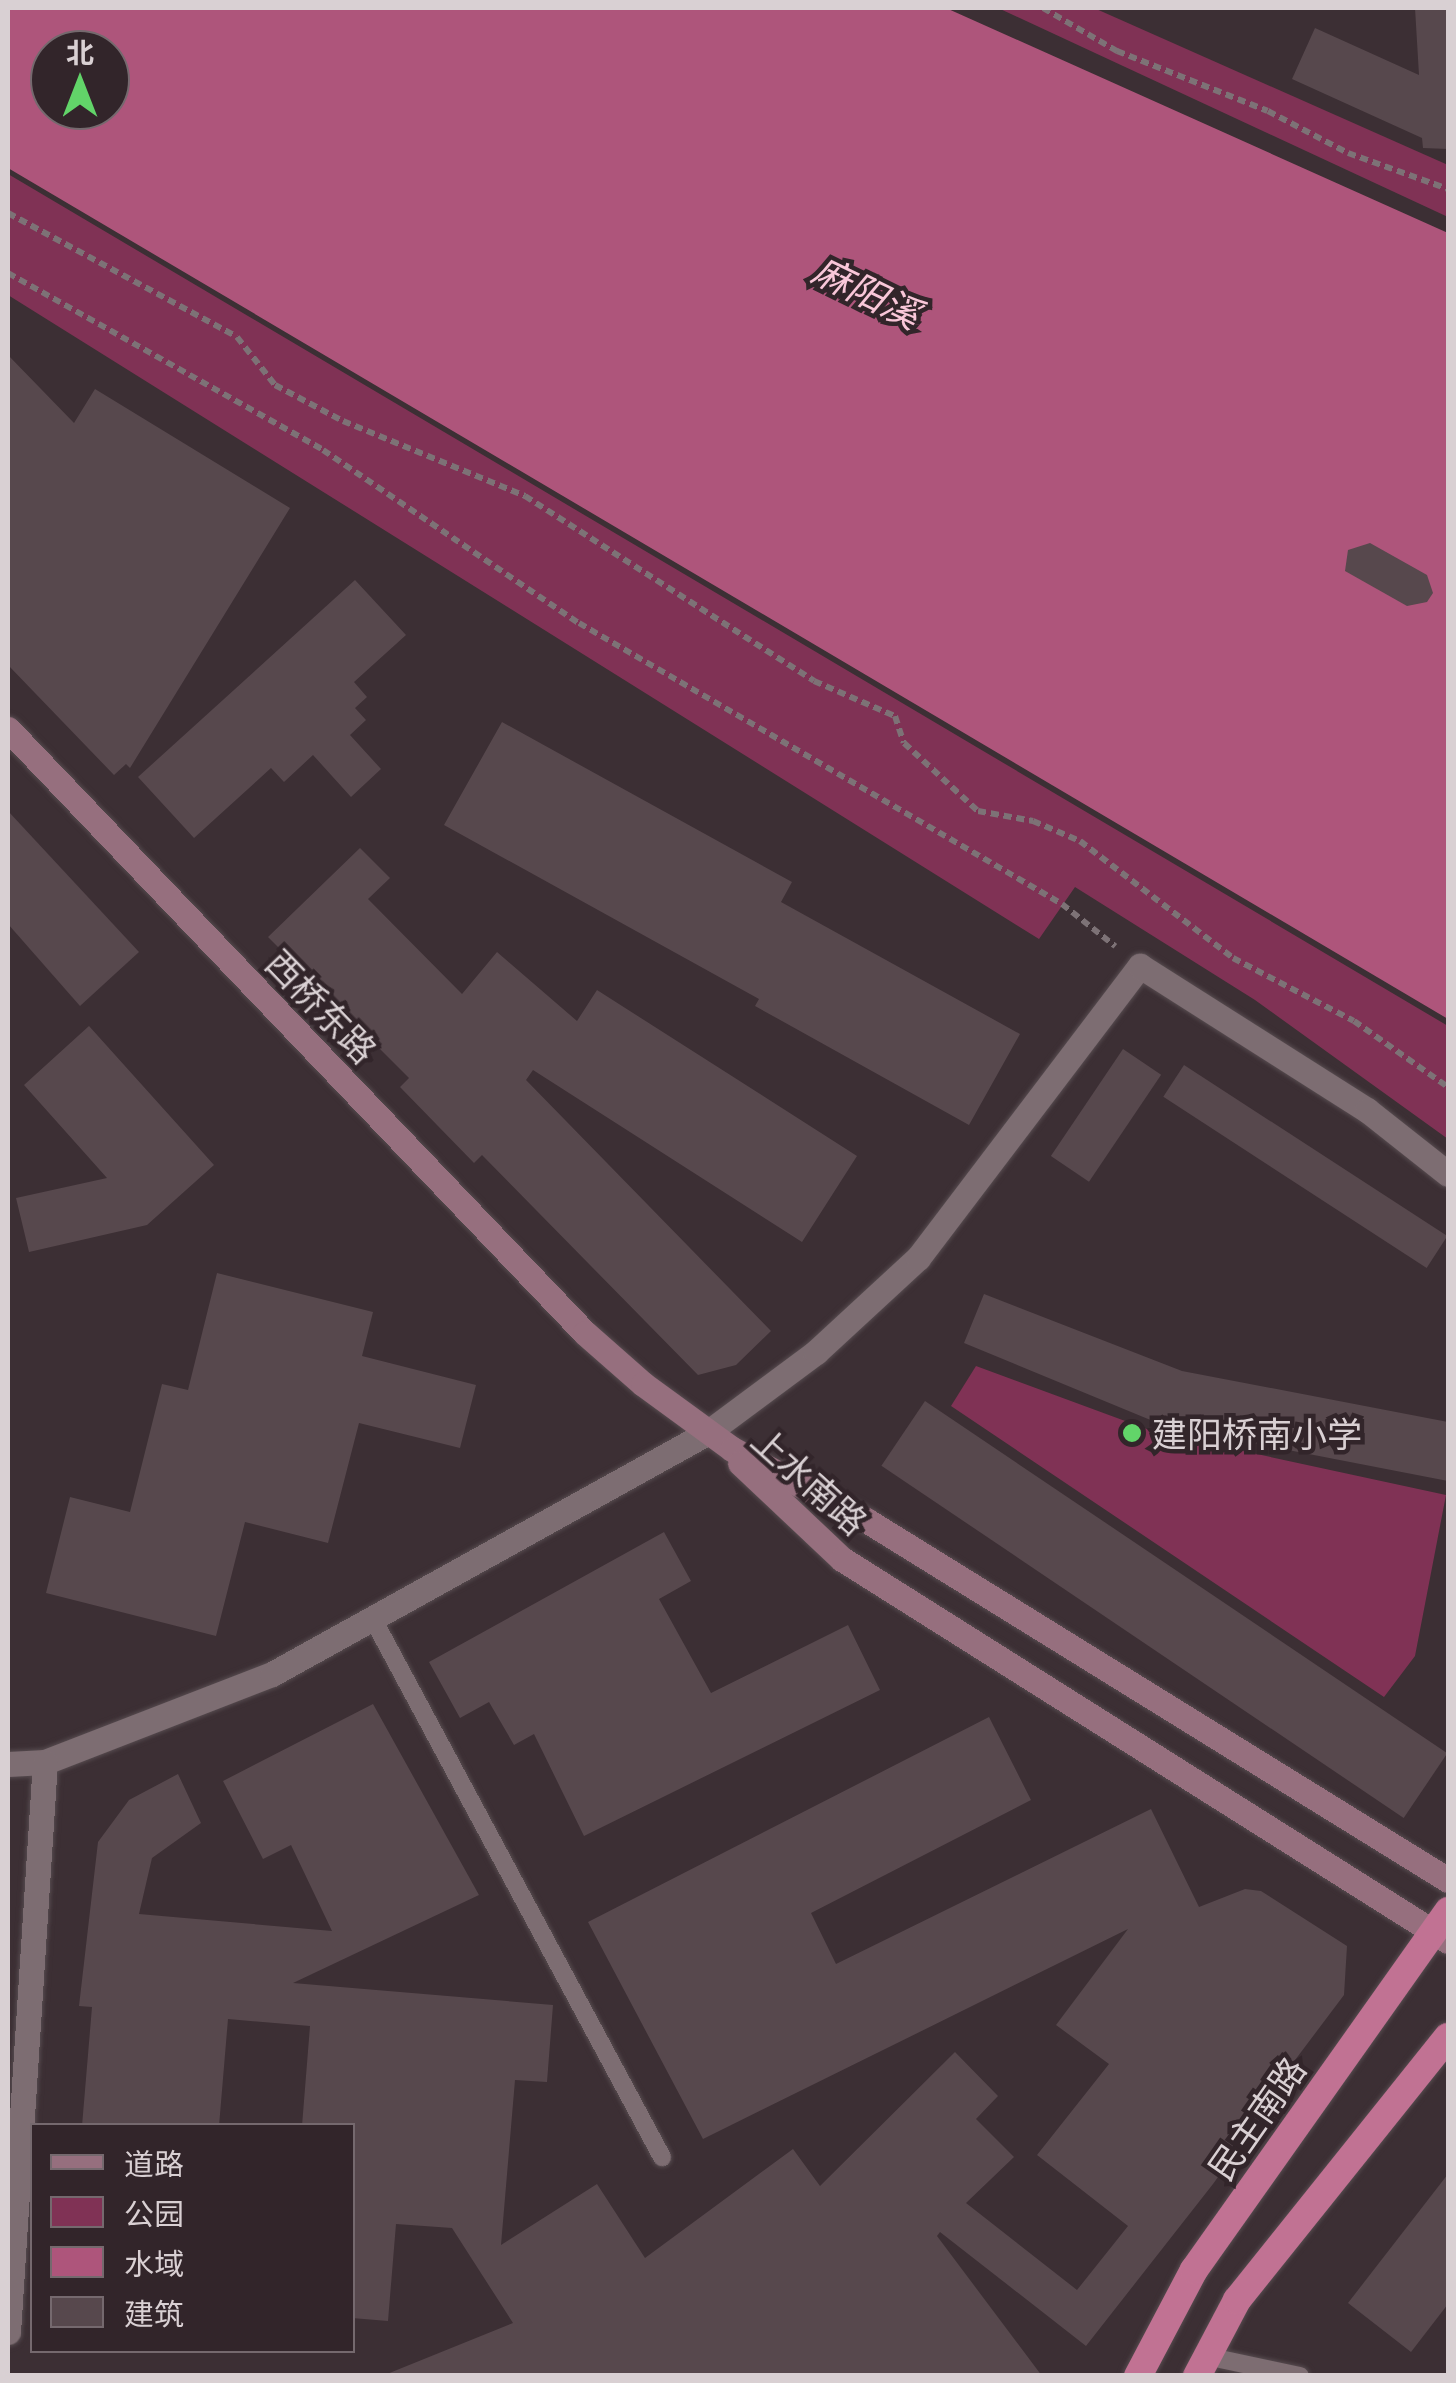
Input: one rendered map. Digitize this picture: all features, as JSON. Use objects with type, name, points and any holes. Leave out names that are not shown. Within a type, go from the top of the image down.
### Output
[{"type":"highway","name":"民主南路","points":[[1138,2376],[1194,2270],[1443,1928]]},
{"type":"highway","points":[[1202,2366],[1237,2300],[1448,2037]]},
{"type":"main road","name":"西桥东路","points":[[8,729],[585,1333],[707,1433]]},
{"type":"main road","name":"上水南路","points":[[707,1433],[866,1520],[1448,1880]]},
{"type":"main road","name":"上水南路","points":[[707,1433],[842,1559],[1443,1928]]},
{"type":"street","points":[[8,1764],[45,1762],[272,1674],[707,1433],[816,1352],[918,1258],[1140,966],[1367,1110],[1448,1174]]},
{"type":"street","points":[[8,2332],[45,1762]]},
{"type":"lane","points":[[373,1618],[662,2157]]},
{"type":"lane","points":[[1202,2366],[1300,2376]]},
{"type":"path","points":[[1043,8],[1118,51],[1268,111],[1365,160],[1448,188]]},
{"type":"path","points":[[8,213],[237,337],[276,384],[343,421],[525,496],[814,680],[894,716],[904,743],[978,810],[1033,821],[1080,841],[1233,958],[1354,1021],[1448,1087]]},
{"type":"path","points":[[8,273],[323,450],[579,624],[1062,904],[1140,966]]},
{"type":"green space","points":[[998,8],[1094,8],[1448,165],[1448,217]]},
{"type":"green space","points":[[8,174],[1448,1026],[1448,1139],[1255,1000],[1075,887],[1039,939],[8,295]]},
{"type":"green space","points":[[976,1366],[1155,1432],[1446,1495],[1415,1656],[1384,1697],[951,1406]]},
{"type":"water","name":"麻阳溪","points":[[8,8],[946,8],[1448,233],[1448,1019],[8,168]]},
{"type":"building","points":[[1415,8],[1448,8],[1448,149],[1423,148],[1422,138],[1292,79],[1315,28],[1419,75]]},
{"type":"building","points":[[8,355],[74,423],[95,389],[290,508],[130,768],[126,764],[114,775],[8,665]]},
{"type":"building","points":[[1370,543],[1427,575],[1433,593],[1427,602],[1407,606],[1345,571],[1348,550]]},
{"type":"building","points":[[355,580],[406,635],[354,682],[367,697],[355,708],[366,720],[350,735],[381,769],[351,797],[313,755],[284,782],[271,768],[194,838],[138,777]]},
{"type":"building","points":[[502,722],[792,882],[781,902],[1020,1034],[969,1125],[755,1006],[759,999],[444,825]]},
{"type":"building","points":[[8,811],[139,952],[80,1006],[8,924]]},
{"type":"building","points":[[360,848],[390,878],[368,899],[462,994],[497,952],[577,1021],[597,990],[857,1156],[802,1242],[533,1070],[526,1080],[771,1331],[736,1365],[698,1375],[482,1155],[474,1163],[400,1087],[409,1078],[268,937]]},
{"type":"building","points":[[89,1026],[214,1165],[147,1225],[29,1252],[16,1198],[107,1178],[24,1085]]},
{"type":"building","points":[[1123,1049],[1161,1075],[1089,1182],[1051,1156]]},
{"type":"building","points":[[1184,1065],[1447,1236],[1427,1268],[1163,1097]]},
{"type":"building","points":[[217,1273],[373,1312],[362,1356],[476,1385],[460,1448],[359,1423],[328,1543],[245,1522],[216,1636],[46,1593],[70,1497],[130,1512],[162,1384],[188,1390]]},
{"type":"building","points":[[984,1294],[1182,1371],[1448,1422],[1448,1481],[1165,1426],[964,1343]]},
{"type":"building","points":[[925,1401],[1447,1753],[1404,1818],[881,1466]]},
{"type":"building","points":[[664,1532],[691,1581],[659,1599],[711,1693],[848,1625],[880,1690],[584,1836],[534,1734],[514,1745],[489,1702],[460,1718],[429,1662]]},
{"type":"building","points":[[373,1704],[479,1895],[293,1983],[553,2005],[547,2082],[515,2080],[501,2245],[597,2184],[645,2258],[793,2149],[820,2186],[955,2052],[998,2096],[976,2119],[1014,2157],[966,2203],[1077,2290],[1128,2226],[1037,2155],[1109,2064],[1056,2025],[1128,1929],[703,2139],[588,1922],[989,1717],[1031,1800],[811,1913],[836,1964],[1151,1809],[1199,1907],[1245,1889],[1261,1891],[1347,1946],[1344,1995],[1262,2104],[1268,2108],[1213,2184],[1086,2346],[940,2232],[937,2236],[1042,2376],[382,2376],[513,2323],[452,2228],[396,2224],[388,2321],[355,2318],[355,2123],[302,2123],[310,2026],[228,2019],[219,2123],[82,2123],[92,2007],[79,2006],[98,1842],[129,1800],[178,1774],[201,1823],[152,1858],[139,1914],[332,1931],[291,1845],[263,1859],[223,1781]]},
{"type":"building","points":[[1448,2174],[1448,2304],[1411,2352],[1348,2303]]},
{"type":"place","name":"建阳桥南小学","points":[[1132,1433]]}]
